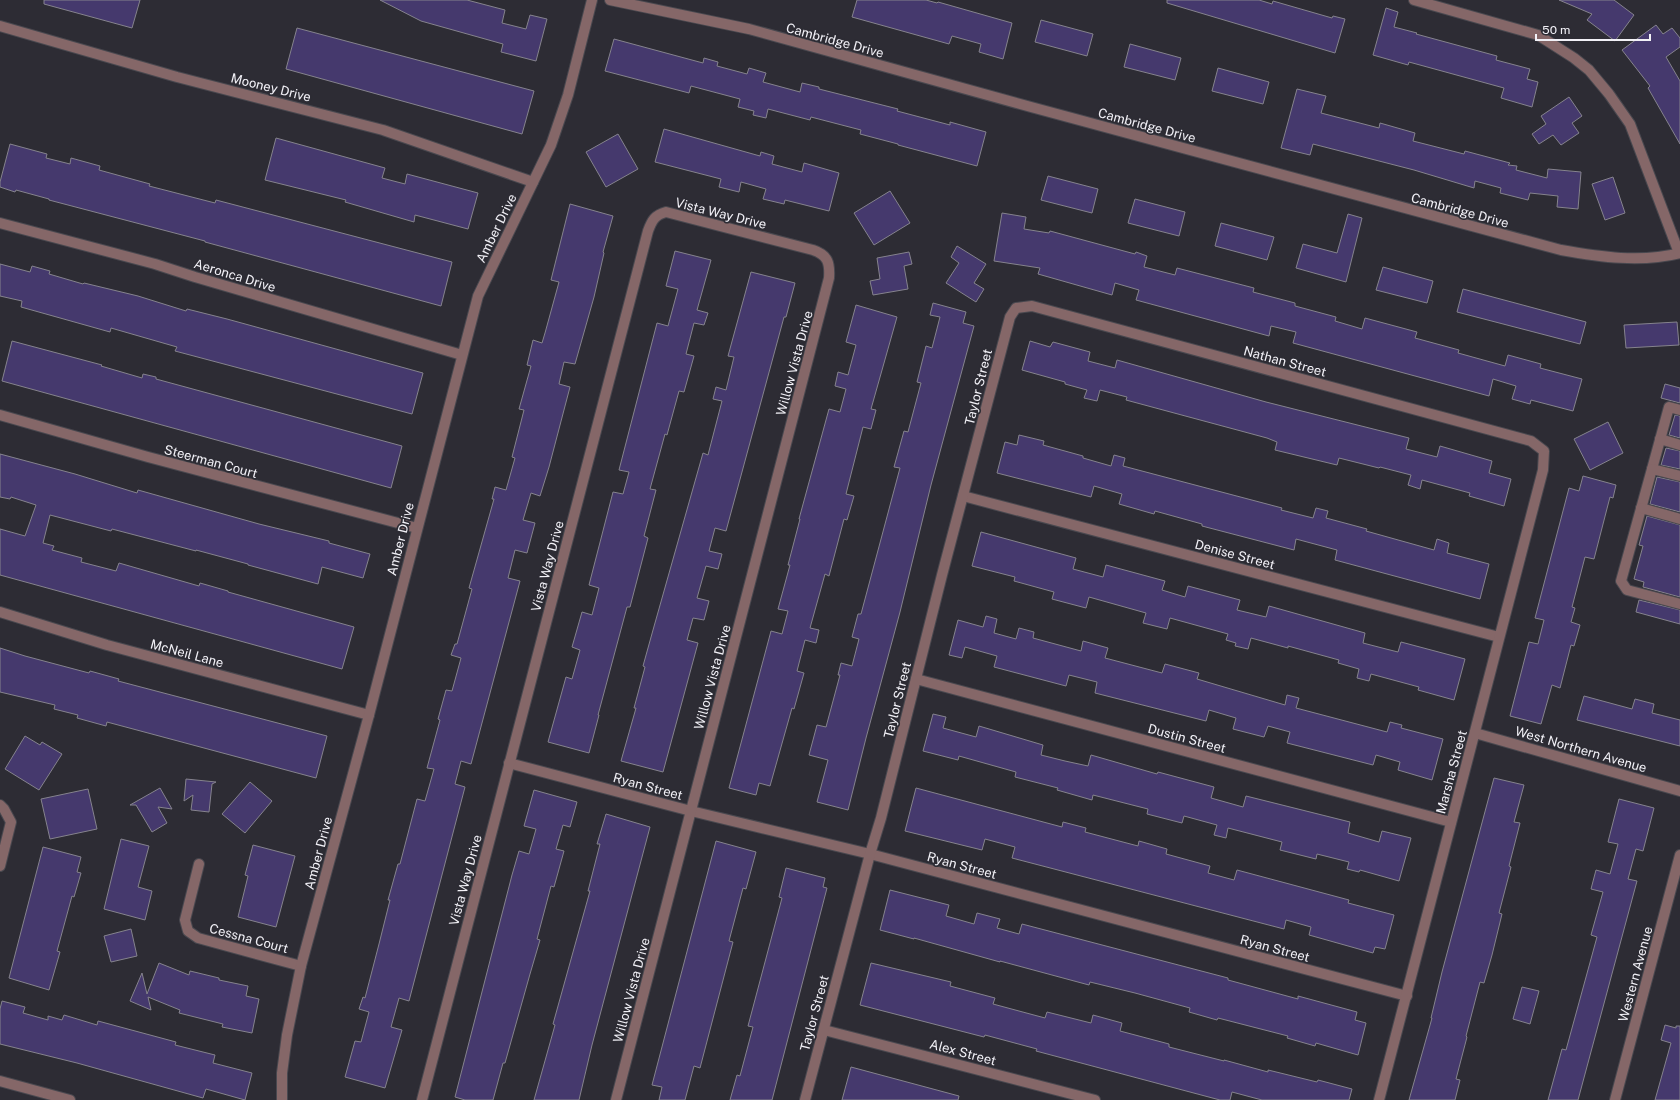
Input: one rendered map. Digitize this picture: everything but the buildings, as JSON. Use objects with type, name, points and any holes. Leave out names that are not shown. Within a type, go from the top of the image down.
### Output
[{"type":"street","name":"Amber Drive","points":[[282,1100],[282,1073],[287,1035],[301,966],[369,716],[478,296],[551,145],[568,95],[592,0]]},
{"type":"street","name":"Cambridge Drive","points":[[610,0],[749,29],[1038,109],[1561,250],[1604,257],[1625,258],[1661,256],[1679,253]]},
{"type":"street","points":[[1414,0],[1538,35],[1574,58],[1589,70],[1609,94],[1630,124],[1679,253]]},
{"type":"street","name":"Mooney Drive","points":[[0,26],[176,76],[383,130],[533,182]]},
{"type":"street","name":"Vista Way Drive","points":[[422,1100],[646,238],[653,219],[658,214],[666,212],[676,214],[813,250],[821,253],[828,259]]},
{"type":"street","name":"Aeronca Drive","points":[[0,223],[155,264],[462,355]]},
{"type":"street","name":"Willow Vista Drive","points":[[616,1100],[829,278],[830,267],[828,259]]},
{"type":"street","name":"Nathan Street","points":[[1016,308],[1032,306],[1531,441],[1544,451]]},
{"type":"street","name":"Taylor Street","points":[[805,1100],[880,818],[1008,322],[1016,308]]},
{"type":"street","points":[[1680,410],[1669,407],[1621,581],[1627,590],[1680,604]]},
{"type":"street","name":"Steerman Court","points":[[0,415],[148,457],[417,528]]},
{"type":"street","points":[[1660,440],[1680,445]]},
{"type":"street","name":"Marsha Street","points":[[1379,1100],[1543,470],[1544,451]]},
{"type":"street","points":[[1652,469],[1680,476]]},
{"type":"street","name":"Denise Street","points":[[963,496],[1499,637]]},
{"type":"street","points":[[1641,508],[1680,519]]},
{"type":"street","name":"McNeil Lane","points":[[0,612],[107,645],[369,716]]},
{"type":"street","name":"Dustin Street","points":[[916,679],[1451,822]]},
{"type":"street","name":"West Northern Avenue","points":[[1475,733],[1680,791]]},
{"type":"street","name":"Ryan Street","points":[[509,763],[691,811],[870,854],[1407,996]]},
{"type":"street","points":[[0,805],[11,822],[0,866]]},
{"type":"street","name":"Western Avenue","points":[[1615,1100],[1680,855]]},
{"type":"street","name":"Cessna Court","points":[[199,864],[185,920],[188,931],[198,938],[301,966]]},
{"type":"street","name":"Alex Street","points":[[824,1030],[1095,1100]]},
{"type":"street","points":[[0,1081],[70,1100]]}]
